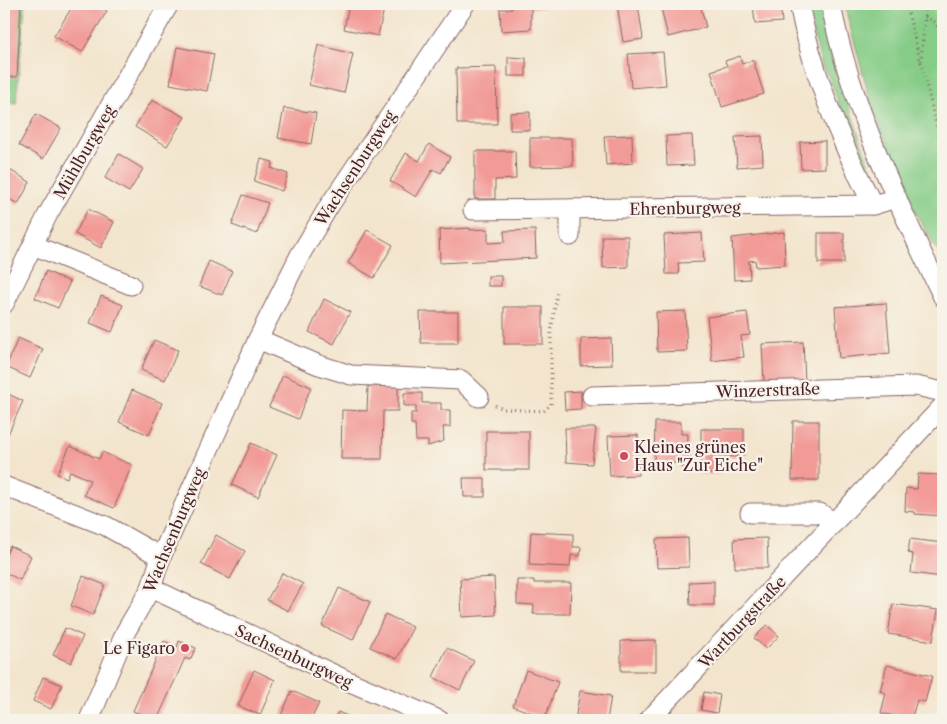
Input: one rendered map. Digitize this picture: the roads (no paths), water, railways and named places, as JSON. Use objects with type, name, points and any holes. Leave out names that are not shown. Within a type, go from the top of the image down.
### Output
[{"type":"street","name":"Mühlburgweg","points":[[4,304],[53,205],[169,4]]},
{"type":"street","name":"Wachsenburgweg","points":[[89,720],[126,631],[151,588],[161,557],[258,339],[300,255],[329,206],[466,4]]},
{"type":"street","points":[[799,4],[809,53],[850,159],[873,205]]},
{"type":"street","points":[[831,4],[838,46],[897,198],[943,297]]},
{"type":"street","name":"Ehrenburgweg","points":[[473,210],[873,205],[897,198]]},
{"type":"street","points":[[570,209],[570,236]]},
{"type":"street","points":[[33,245],[131,285]]},
{"type":"street","points":[[258,339],[319,365],[351,375],[461,380],[479,397]]},
{"type":"street","name":"Winzerstraße","points":[[592,396],[916,386],[943,392]]},
{"type":"street","name":"Wartburgstraße","points":[[650,720],[943,406]]},
{"type":"street","points":[[4,486],[106,526],[161,557]]},
{"type":"street","points":[[750,513],[820,513],[834,523]]},
{"type":"street","name":"Sachsenburgweg","points":[[151,588],[348,681],[439,720]]},
{"type":"place","name":"Kleines grünes Haus \"Zur Eiche\"","points":[[624,456]]},
{"type":"place","name":"Le Figaro","points":[[185,648]]}]
